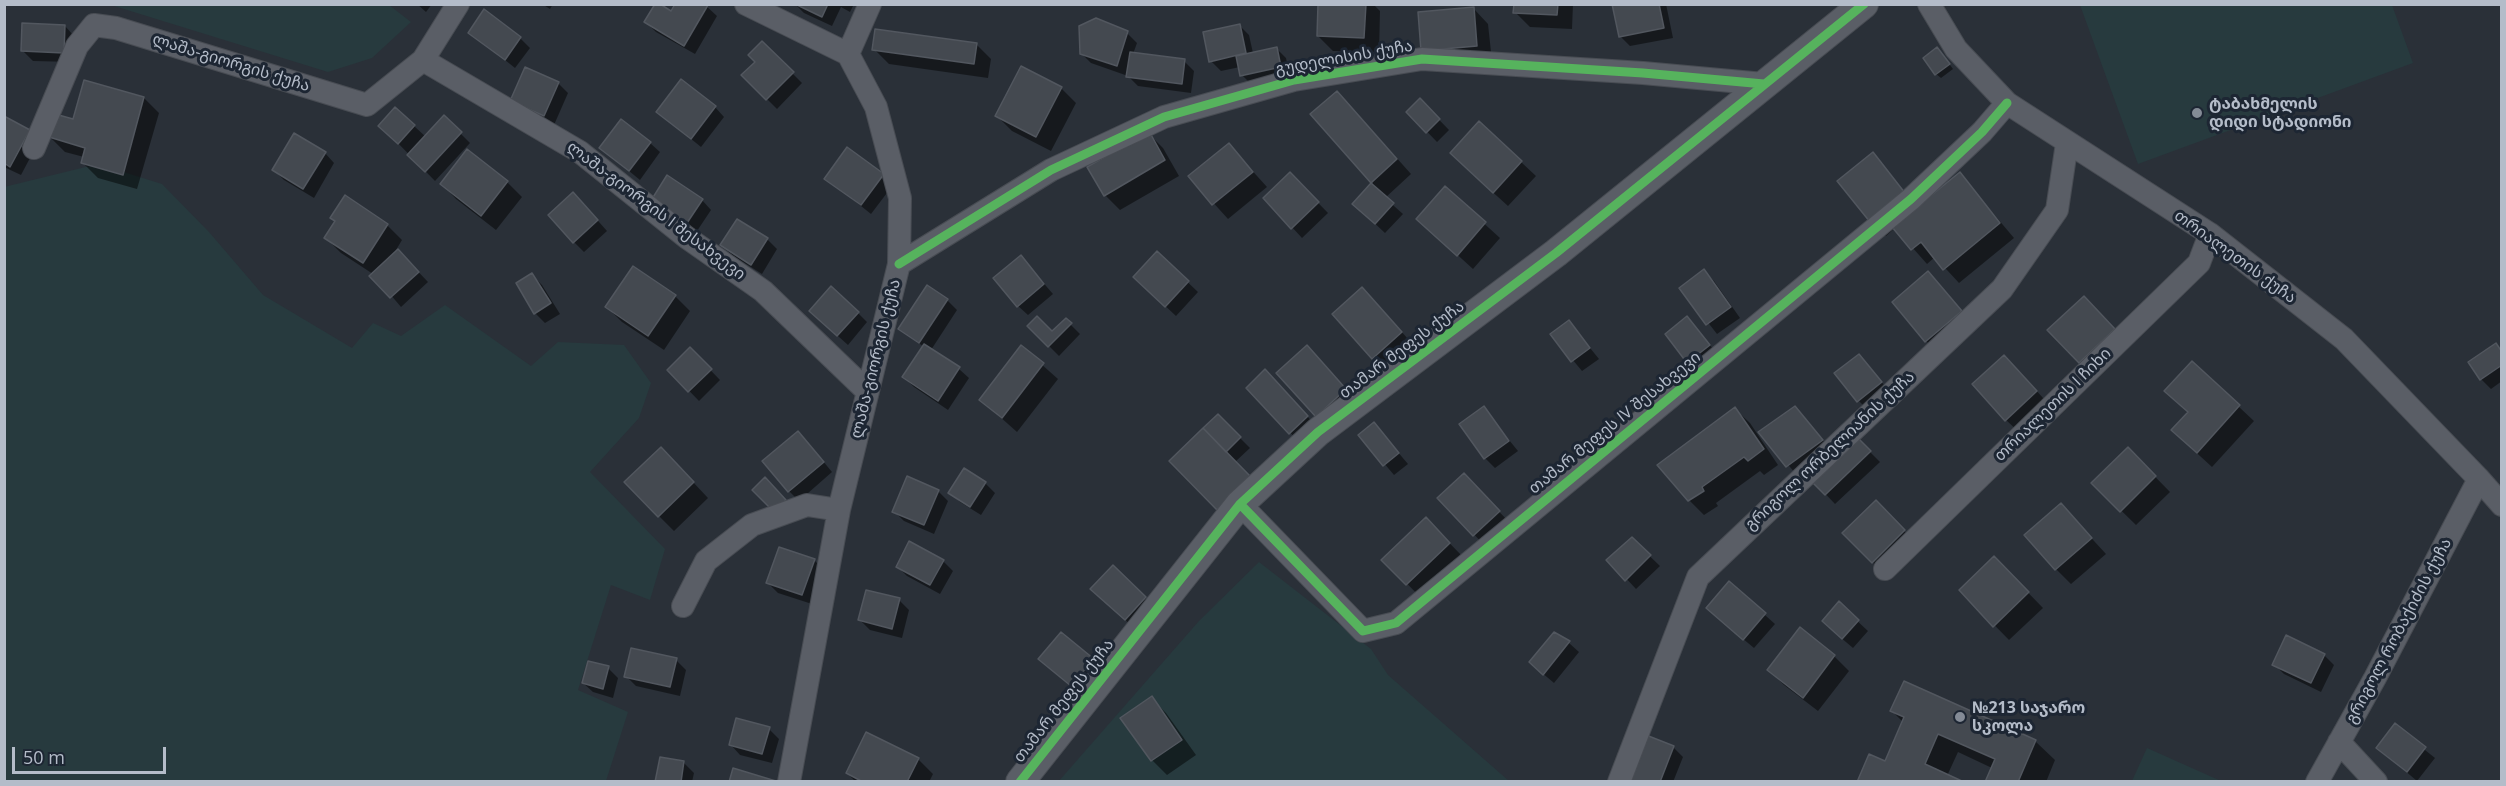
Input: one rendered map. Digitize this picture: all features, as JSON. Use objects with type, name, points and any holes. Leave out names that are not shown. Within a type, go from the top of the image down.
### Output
[{"type":"street","name":"ლაშა-გიორგის ქუჩა","points":[[34,148],[77,46],[94,25],[116,28],[367,105],[423,60],[458,4]]},
{"type":"street","points":[[746,4],[848,54],[870,4]]},
{"type":"street","name":"თამარ მეფეს ქუჩა","points":[[1020,782],[1240,504],[1318,432],[1556,253],[1864,4]]},
{"type":"street","name":"თრიალეთის ქუჩა","points":[[1929,4],[1956,49],[2007,103],[2210,234],[2344,339],[2502,505]]},
{"type":"street","name":"ლაშა-გიორგის ქუჩა","points":[[789,782],[839,510],[899,264],[900,198],[876,107],[848,54]]},
{"type":"street","name":"გუდელისის ქუჩა","points":[[899,264],[1051,170],[1164,117],[1294,80],[1422,59],[1643,73],[1764,84]]},
{"type":"street","name":"ლაშა-გიორგის I შესახვევი","points":[[423,60],[580,152],[686,237],[763,291],[867,391]]},
{"type":"street","name":"თამარ მეფეს IV შესახვევი","points":[[1240,504],[1363,631],[1396,623],[1911,199],[1982,132],[2007,103]]},
{"type":"street","name":"გრიგოლ ორბელიანის ქუჩა","points":[[1619,782],[1698,577],[2002,289],[2057,210],[2067,143]]},
{"type":"street","name":"თრიალეთის I ჩიხი","points":[[1885,569],[2199,263],[2210,234]]},
{"type":"street","name":"გრიგოლ რობაქიძის ქუჩა","points":[[2317,782],[2479,479]]},
{"type":"street","points":[[683,606],[706,561],[752,525],[807,505],[839,510]]},
{"type":"street","points":[[2339,742],[2376,782]]},
{"type":"green space","points":[[111,5],[389,5],[411,22],[372,58],[328,72]]},
{"type":"green space","name":"ტაბახმელის დიდი სტადიონი","points":[[2080,5],[2392,5],[2413,63],[2138,164]]},
{"type":"green space","points":[[98,164],[162,184],[209,232],[263,295],[352,348],[373,323],[401,336],[445,305],[531,366],[558,342],[624,345],[651,383],[639,418],[590,472],[665,549],[650,600],[611,585],[578,690],[628,712],[606,781],[5,781],[4,187]]},
{"type":"green space","points":[[1259,562],[1371,649],[1388,675],[1509,781],[1058,782],[1199,621]]},
{"type":"green space","points":[[2147,748],[2221,781],[2132,781]]},
{"type":"building","points":[[655,4],[660,4],[671,11],[675,4],[708,5],[684,46],[644,22]]},
{"type":"building","points":[[795,4],[828,4],[822,17]]},
{"type":"building","points":[[1318,4],[1366,4],[1364,38],[1317,36]]},
{"type":"building","points":[[1514,4],[1558,4],[1557,15],[1513,13]]},
{"type":"building","points":[[1612,4],[1659,4],[1664,28],[1619,37]]},
{"type":"building","points":[[1474,7],[1477,46],[1421,51],[1418,12]]},
{"type":"building","points":[[484,9],[521,37],[505,60],[468,33]]},
{"type":"building","points":[[1096,18],[1128,31],[1117,66],[1080,54],[1079,26]]},
{"type":"building","points":[[22,23],[65,25],[64,53],[21,51]]},
{"type":"building","points":[[1240,24],[1246,53],[1209,62],[1203,32]]},
{"type":"building","points":[[875,29],[977,43],[974,64],[872,50]]},
{"type":"building","points":[[762,41],[794,72],[766,100],[741,75],[755,62],[748,55]]},
{"type":"building","points":[[1277,47],[1281,67],[1240,76],[1236,56]]},
{"type":"building","points":[[1937,47],[1950,64],[1935,75],[1923,58]]},
{"type":"building","points":[[1130,52],[1185,59],[1182,84],[1126,77]]},
{"type":"building","points":[[1021,66],[1062,87],[1036,137],[995,116]]},
{"type":"building","points":[[525,67],[559,82],[544,116],[510,101]]},
{"type":"building","points":[[681,79],[716,106],[691,139],[656,112]]},
{"type":"building","points":[[84,80],[144,97],[123,175],[81,163],[85,148],[49,137],[55,114],[73,119]]},
{"type":"building","points":[[1337,91],[1397,159],[1371,183],[1310,114]]},
{"type":"building","points":[[1420,98],[1440,119],[1426,133],[1406,112]]},
{"type":"building","points":[[395,107],[415,125],[398,144],[378,126]]},
{"type":"building","points":[[444,115],[462,132],[425,172],[407,155]]},
{"type":"building","points":[[4,116],[30,130],[10,167],[4,163]]},
{"type":"building","points":[[621,119],[651,142],[629,171],[599,148]]},
{"type":"building","points":[[1479,121],[1522,161],[1493,193],[1450,153]]},
{"type":"building","points":[[1149,131],[1165,160],[1104,196],[1087,167]]},
{"type":"building","points":[[294,133],[326,152],[303,189],[272,170]]},
{"type":"building","points":[[1229,143],[1253,172],[1212,205],[1188,176]]},
{"type":"building","points":[[847,147],[884,174],[861,205],[824,179]]},
{"type":"building","points":[[467,149],[508,181],[481,216],[440,184]]},
{"type":"building","points":[[1873,152],[1905,193],[1870,222],[1837,181]]},
{"type":"building","points":[[1290,172],[1319,202],[1291,229],[1263,198]]},
{"type":"building","points":[[1960,172],[2000,223],[1943,270],[1921,242],[1911,250],[1892,227]]},
{"type":"building","points":[[667,175],[703,199],[687,223],[652,199]]},
{"type":"building","points":[[1371,183],[1394,203],[1375,224],[1352,204]]},
{"type":"building","points":[[1445,186],[1486,222],[1457,256],[1416,219]]},
{"type":"building","points":[[573,192],[598,220],[573,243],[548,215]]},
{"type":"building","points":[[345,195],[388,224],[363,263],[324,238],[335,221],[330,218]]},
{"type":"building","points":[[737,219],[768,238],[751,265],[720,245]]},
{"type":"building","points":[[398,249],[419,272],[390,298],[369,276]]},
{"type":"building","points":[[1157,251],[1189,281],[1165,307],[1133,277]]},
{"type":"building","points":[[1021,255],[1044,284],[1017,307],[993,278]]},
{"type":"building","points":[[633,266],[676,295],[648,336],[605,307]]},
{"type":"building","points":[[1704,269],[1731,307],[1706,325],[1679,288]]},
{"type":"building","points":[[1928,271],[1962,311],[1925,342],[1892,302]]},
{"type":"building","points":[[532,273],[551,303],[534,314],[516,283]]},
{"type":"building","points":[[927,285],[948,299],[919,343],[898,329]]},
{"type":"building","points":[[831,286],[859,312],[837,336],[809,311]]},
{"type":"building","points":[[1362,287],[1402,332],[1372,359],[1332,314]]},
{"type":"building","points":[[2084,296],[2115,329],[2079,363],[2047,330]]},
{"type":"building","points":[[1037,316],[1052,331],[1066,318],[1072,323],[1048,347],[1027,326]]},
{"type":"building","points":[[1687,316],[1710,345],[1687,363],[1665,334]]},
{"type":"building","points":[[1569,320],[1590,348],[1571,362],[1550,334]]},
{"type":"building","points":[[2496,343],[2502,352],[2502,365],[2480,380],[2468,362]]},
{"type":"building","points":[[924,344],[960,367],[938,401],[902,377]]},
{"type":"building","points":[[1021,345],[1044,363],[1002,418],[979,400]]},
{"type":"building","points":[[1307,345],[1346,389],[1316,417],[1276,373]]},
{"type":"building","points":[[690,347],[712,369],[688,392],[667,370]]},
{"type":"building","points":[[1859,354],[1882,382],[1857,402],[1834,373]]},
{"type":"building","points":[[2004,355],[2037,391],[2005,421],[1972,384]]},
{"type":"building","points":[[2192,361],[2240,405],[2197,453],[2171,430],[2188,412],[2164,391]]},
{"type":"building","points":[[1265,369],[1308,416],[1289,434],[1246,388]]},
{"type":"building","points":[[1484,406],[1509,441],[1484,459],[1459,424]]},
{"type":"building","points":[[1795,406],[1823,440],[1786,467],[1758,432]]},
{"type":"building","points":[[1735,407],[1764,449],[1748,461],[1744,457],[1702,487],[1704,491],[1688,501],[1657,465]]},
{"type":"building","points":[[1218,414],[1241,437],[1226,452],[1203,428]]},
{"type":"building","points":[[1374,422],[1399,453],[1383,466],[1358,435]]},
{"type":"building","points":[[1203,428],[1251,477],[1217,510],[1169,461]]},
{"type":"building","points":[[798,431],[824,462],[788,492],[762,461]]},
{"type":"building","points":[[1858,438],[1871,451],[1825,495],[1813,483]]},
{"type":"building","points":[[661,447],[694,482],[658,517],[624,482]]},
{"type":"building","points":[[2128,447],[2156,476],[2120,512],[2091,483]]},
{"type":"building","points":[[964,468],[986,482],[970,507],[948,493]]},
{"type":"building","points":[[1464,473],[1500,511],[1473,536],[1437,498]]},
{"type":"building","points":[[907,476],[939,490],[924,525],[892,512]]},
{"type":"building","points":[[765,477],[786,500],[774,512],[752,490]]},
{"type":"building","points":[[1876,500],[1905,530],[1872,563],[1842,533]]},
{"type":"building","points":[[2061,503],[2092,538],[2055,570],[2024,535]]},
{"type":"building","points":[[1426,517],[1450,543],[1406,585],[1381,560]]},
{"type":"building","points":[[1632,537],[1651,555],[1625,581],[1606,560]]},
{"type":"building","points":[[909,541],[944,560],[930,585],[896,567]]},
{"type":"building","points":[[779,547],[815,559],[802,595],[766,583]]},
{"type":"building","points":[[1994,556],[2029,592],[1993,627],[1959,590]]},
{"type":"building","points":[[1113,565],[1146,597],[1125,620],[1090,589]]},
{"type":"building","points":[[1729,581],[1766,613],[1743,640],[1706,608]]},
{"type":"building","points":[[866,590],[900,598],[892,629],[858,620]]},
{"type":"building","points":[[1839,601],[1859,620],[1842,639],[1822,621]]},
{"type":"building","points":[[1800,627],[1835,655],[1803,698],[1767,670]]},
{"type":"building","points":[[1061,632],[1094,659],[1071,686],[1038,659]]},
{"type":"building","points":[[1554,632],[1570,641],[1543,675],[1529,662]]},
{"type":"building","points":[[2286,635],[2325,654],[2311,683],[2272,665]]},
{"type":"building","points":[[631,648],[677,658],[670,687],[624,677]]},
{"type":"building","points":[[588,661],[609,666],[603,689],[582,683]]},
{"type":"building","points":[[1904,681],[2036,740],[2018,782],[1985,782],[1995,759],[1938,734],[1925,764],[1964,782],[1857,782],[1869,754],[1885,761],[1904,717],[1890,711]]},
{"type":"building","points":[[1152,696],[1182,740],[1151,761],[1120,718]]},
{"type":"building","points":[[736,718],[770,727],[762,754],[729,745]]},
{"type":"building","points":[[2395,723],[2426,747],[2407,772],[2376,748]]},
{"type":"building","points":[[866,732],[919,758],[907,782],[863,782],[846,773]]},
{"type":"building","points":[[1646,735],[1674,746],[1660,782],[1627,782]]},
{"type":"building","points":[[660,757],[684,761],[681,782],[655,782]]},
{"type":"building","points":[[733,768],[779,782],[729,782]]},
{"type":"cycle path","points":[[1020,782],[1240,504],[1318,432],[1556,253],[1864,4]]},
{"type":"cycle path","points":[[899,264],[1051,170],[1164,117],[1294,80],[1422,59],[1643,73],[1764,84]]},
{"type":"cycle path","points":[[1240,504],[1363,631],[1396,623],[1911,199],[1982,132],[2007,103]]},
{"type":"place","name":"ტაბახმელის დიდი სტადიონი","points":[[2197,113]]},
{"type":"place","name":"№213 საჯარო სკოლა","points":[[1960,717]]}]
